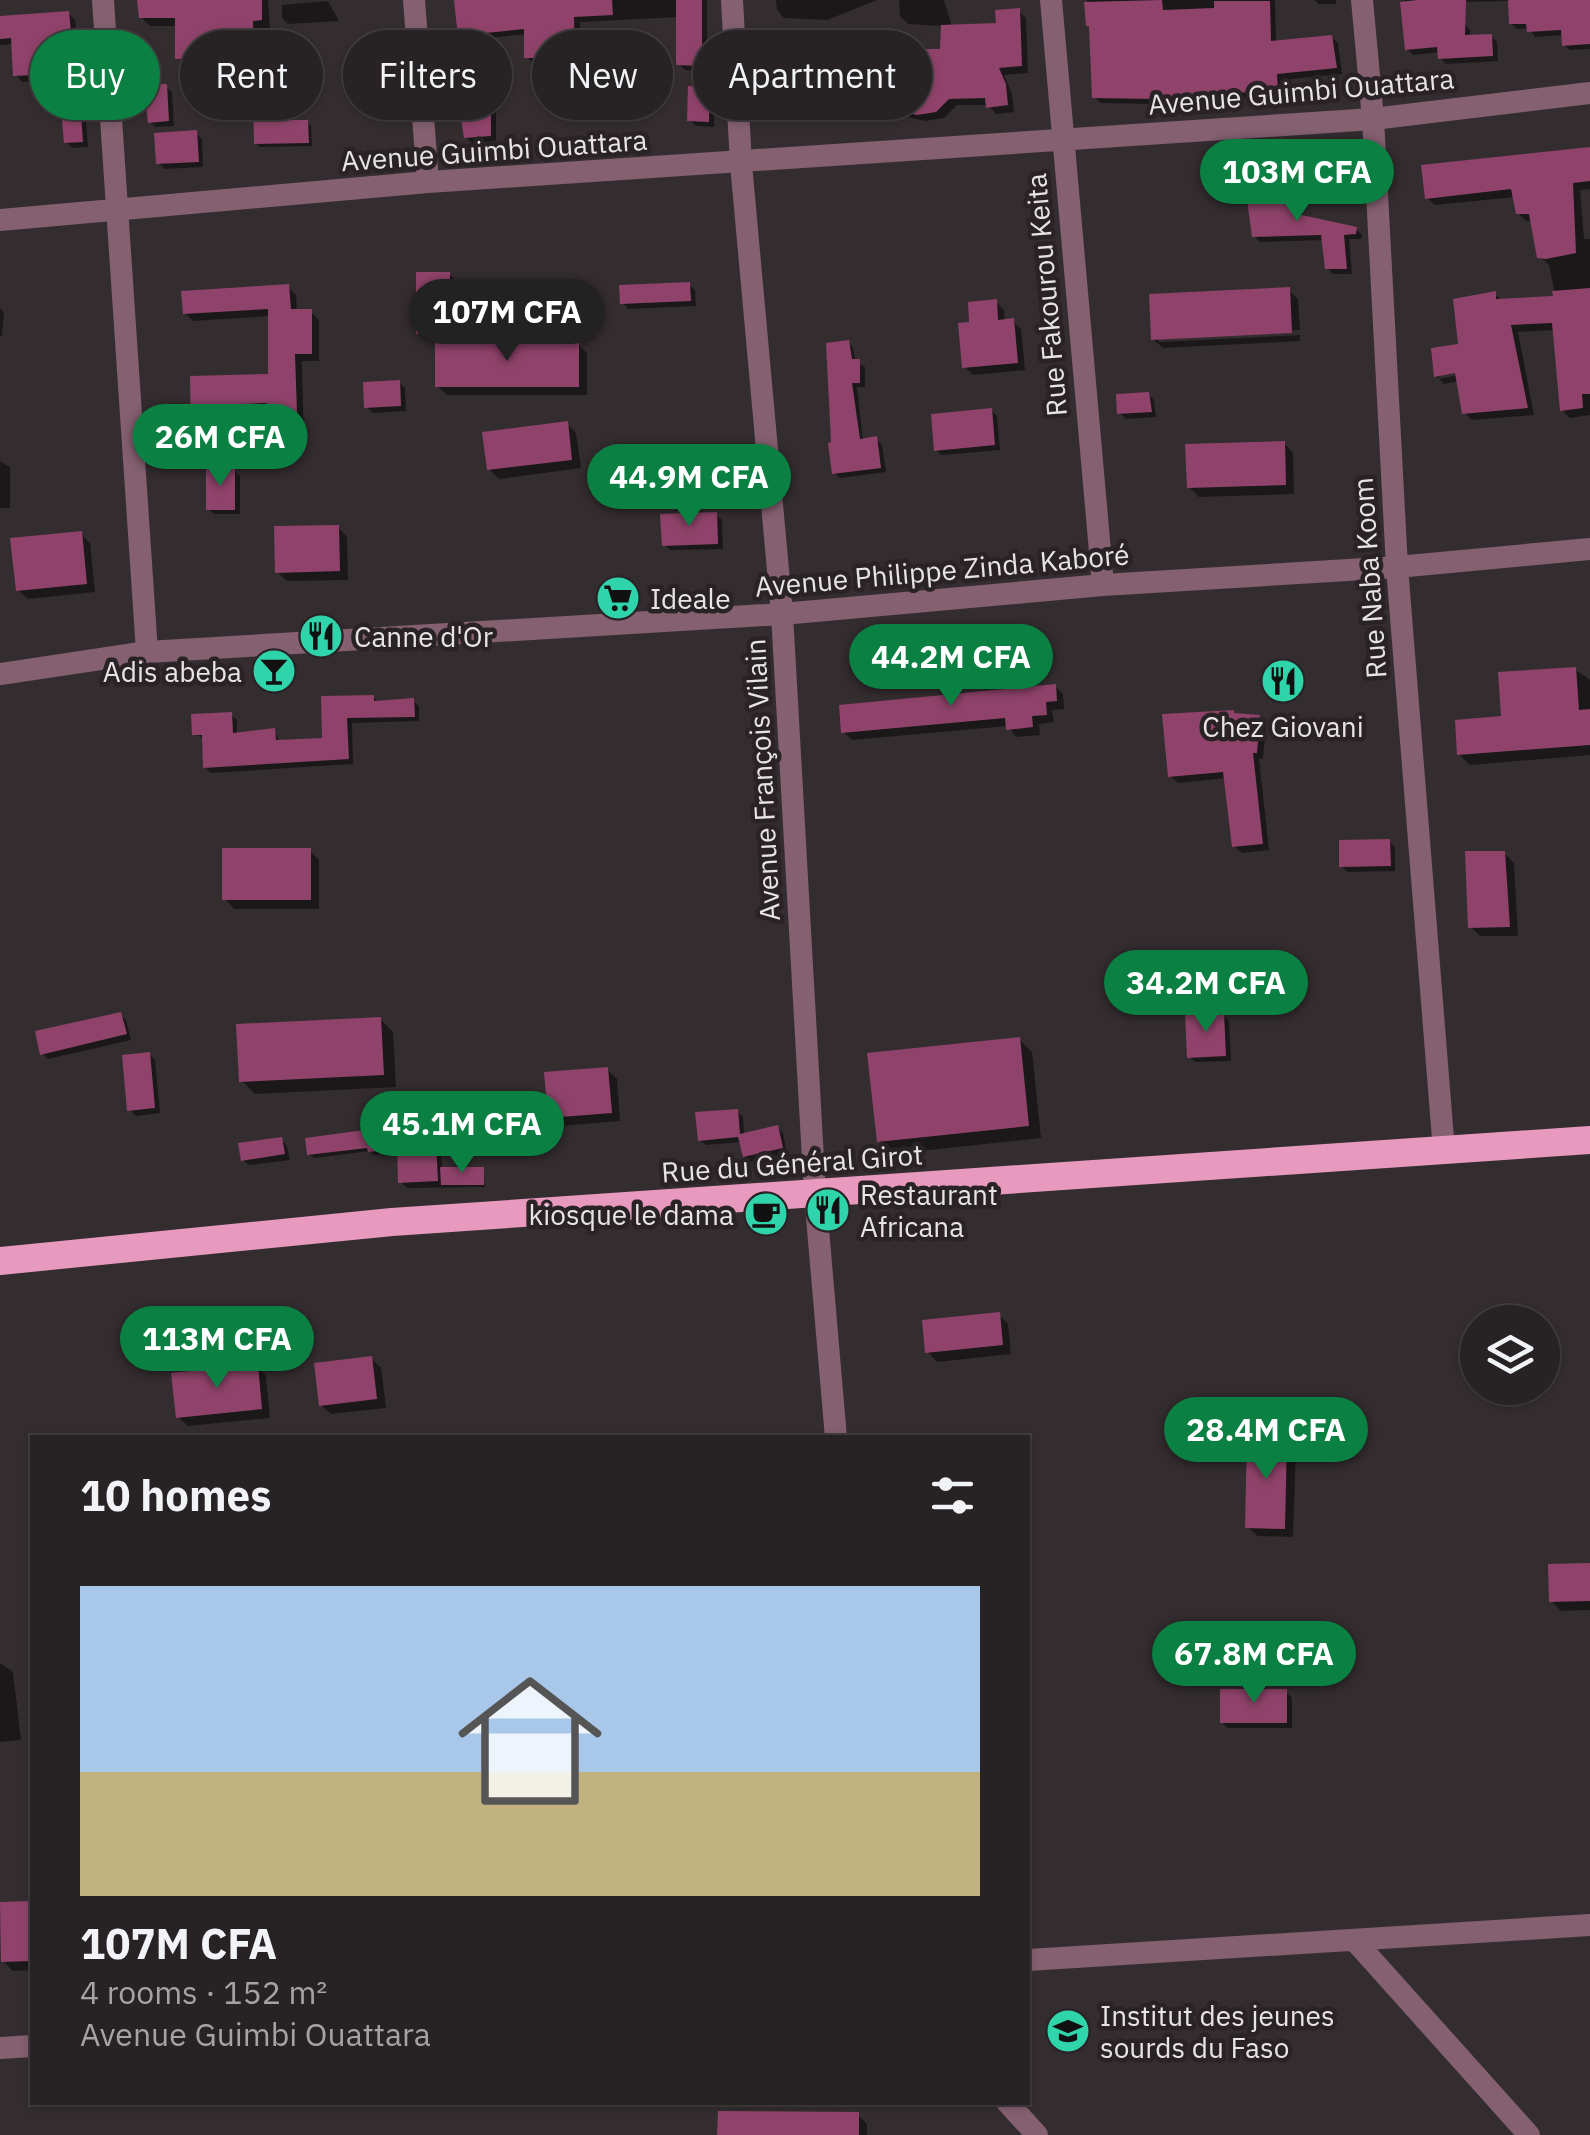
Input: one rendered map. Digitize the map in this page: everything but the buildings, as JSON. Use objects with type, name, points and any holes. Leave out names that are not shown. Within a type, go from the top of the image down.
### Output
[{"type":"highway","name":"Rue du Général Girot","points":[[0,1261],[392,1222],[1590,1140]]},
{"type":"street","points":[[102,0],[147,652]]},
{"type":"street","points":[[414,0],[428,182]]},
{"type":"street","name":"Avenue François Vilain","points":[[732,0],[741,164],[782,614],[815,1194],[836,1435]]},
{"type":"street","name":"Rue Fakourou Keita","points":[[1050,0],[1103,585]]},
{"type":"street","name":"Rue Naba Koom","points":[[1362,0],[1374,119],[1396,567],[1444,1151]]},
{"type":"street","name":"Avenue Guimbi Ouattara","points":[[0,220],[428,182],[1374,119],[1590,94]]},
{"type":"street","name":"Avenue Philippe Zinda Kaboré","points":[[0,674],[147,652],[782,614],[1103,585],[1396,567],[1590,549]]},
{"type":"street","points":[[1030,1960],[1590,1925]]},
{"type":"street","points":[[1356,1941],[1529,2135]]},
{"type":"street","points":[[0,2048],[30,2046]]},
{"type":"street","points":[[1011,2105],[1037,2135]]},
{"type":"place","name":"Ideale","points":[[618,598]]},
{"type":"place","name":"Canne d'Or","points":[[321,636]]},
{"type":"place","name":"Adis abeba","points":[[274,671]]},
{"type":"place","name":"Chez Giovani","points":[[1283,681]]},
{"type":"place","name":"Restaurant Africana","points":[[828,1210]]},
{"type":"place","name":"kiosque le dama","points":[[766,1214]]},
{"type":"place","name":"Institut des jeunes sourds du Faso","points":[[1068,2031]]}]
